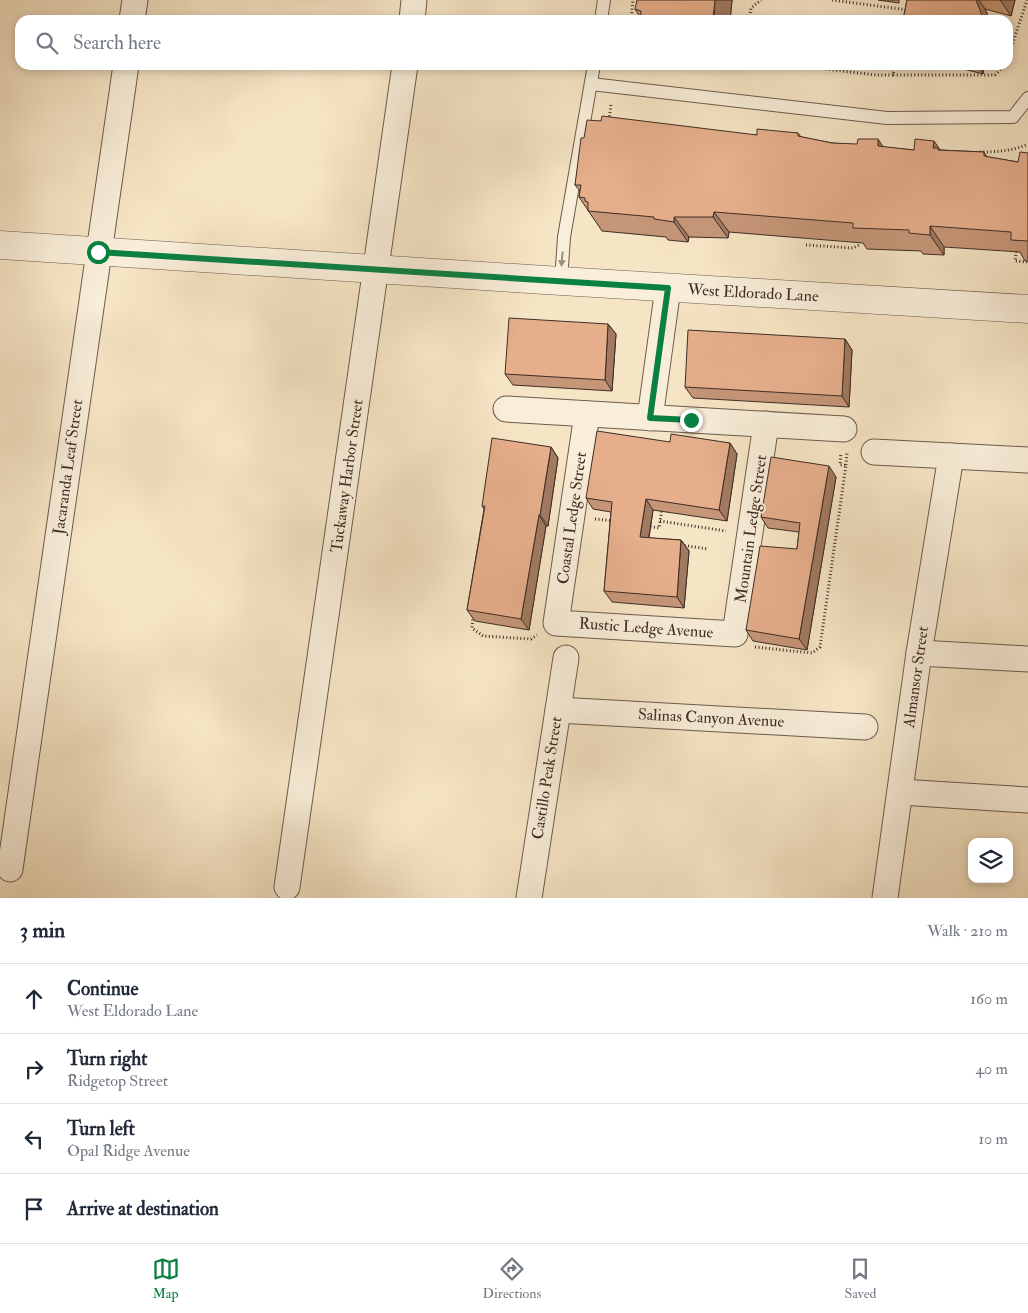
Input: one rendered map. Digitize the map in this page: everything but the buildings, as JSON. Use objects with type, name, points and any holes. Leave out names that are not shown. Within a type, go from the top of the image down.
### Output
[{"type":"street","points":[[133,15],[135,0]]},
{"type":"street","points":[[412,15],[414,0]]},
{"type":"street","name":"Jacaranda Leaf Street","points":[[10,869],[125,70]]},
{"type":"street","name":"Tuckaway Harbor Street","points":[[287,887],[404,70]]},
{"type":"street","name":"West Eldorado Lane","points":[[0,245],[560,282],[1028,309]]},
{"type":"street","points":[[650,418],[668,288]]},
{"type":"street","points":[[506,409],[844,429]]},
{"type":"street","name":"Coastal Ledge Street","points":[[556,622],[587,414]]},
{"type":"street","name":"Mountain Ledge Street","points":[[735,634],[766,424]]},
{"type":"street","points":[[874,452],[1028,460]]},
{"type":"street","name":"Almansor Street","points":[[885,898],[919,652],[951,456]]},
{"type":"street","name":"Rustic Ledge Avenue","points":[[556,622],[735,634]]},
{"type":"street","points":[[919,652],[1028,659]]},
{"type":"street","name":"Castillo Peak Street","points":[[529,898],[566,658]]},
{"type":"street","name":"Salinas Canyon Avenue","points":[[558,710],[865,727]]},
{"type":"street","points":[[900,792],[1028,800]]},
{"type":"lane","points":[[602,15],[604,0]]},
{"type":"lane","points":[[560,282],[564,237],[593,70]]},
{"type":"lane","points":[[591,84],[887,118],[1013,117],[1028,98]]},
{"type":"path","points":[[632,15],[634,0]]},
{"type":"path","points":[[750,15],[751,8],[760,0]]},
{"type":"path","points":[[832,0],[908,10],[909,5]]},
{"type":"path","points":[[1013,42],[1027,0]]},
{"type":"path","points":[[838,70],[893,75],[995,75],[1000,70]]},
{"type":"path","points":[[893,75],[894,70]]},
{"type":"path","points":[[608,85],[612,102],[609,119],[615,120]]},
{"type":"path","points":[[974,152],[993,152],[1022,147],[1028,144]]},
{"type":"path","points":[[806,245],[853,248],[858,245],[859,236]]},
{"type":"path","points":[[1017,243],[1015,261],[1028,262]]},
{"type":"path","points":[[735,634],[748,647],[812,654],[820,647],[846,465],[840,465],[844,429]]},
{"type":"path","points":[[640,525],[659,528],[663,503]]},
{"type":"path","points":[[572,516],[622,522]]},
{"type":"path","points":[[660,521],[750,534]]},
{"type":"path","points":[[678,545],[708,549]]},
{"type":"path","points":[[474,609],[472,628],[483,636],[531,639],[556,622]]},
{"type":"route","points":[[98,252],[668,288],[650,418],[691,420]]}]
